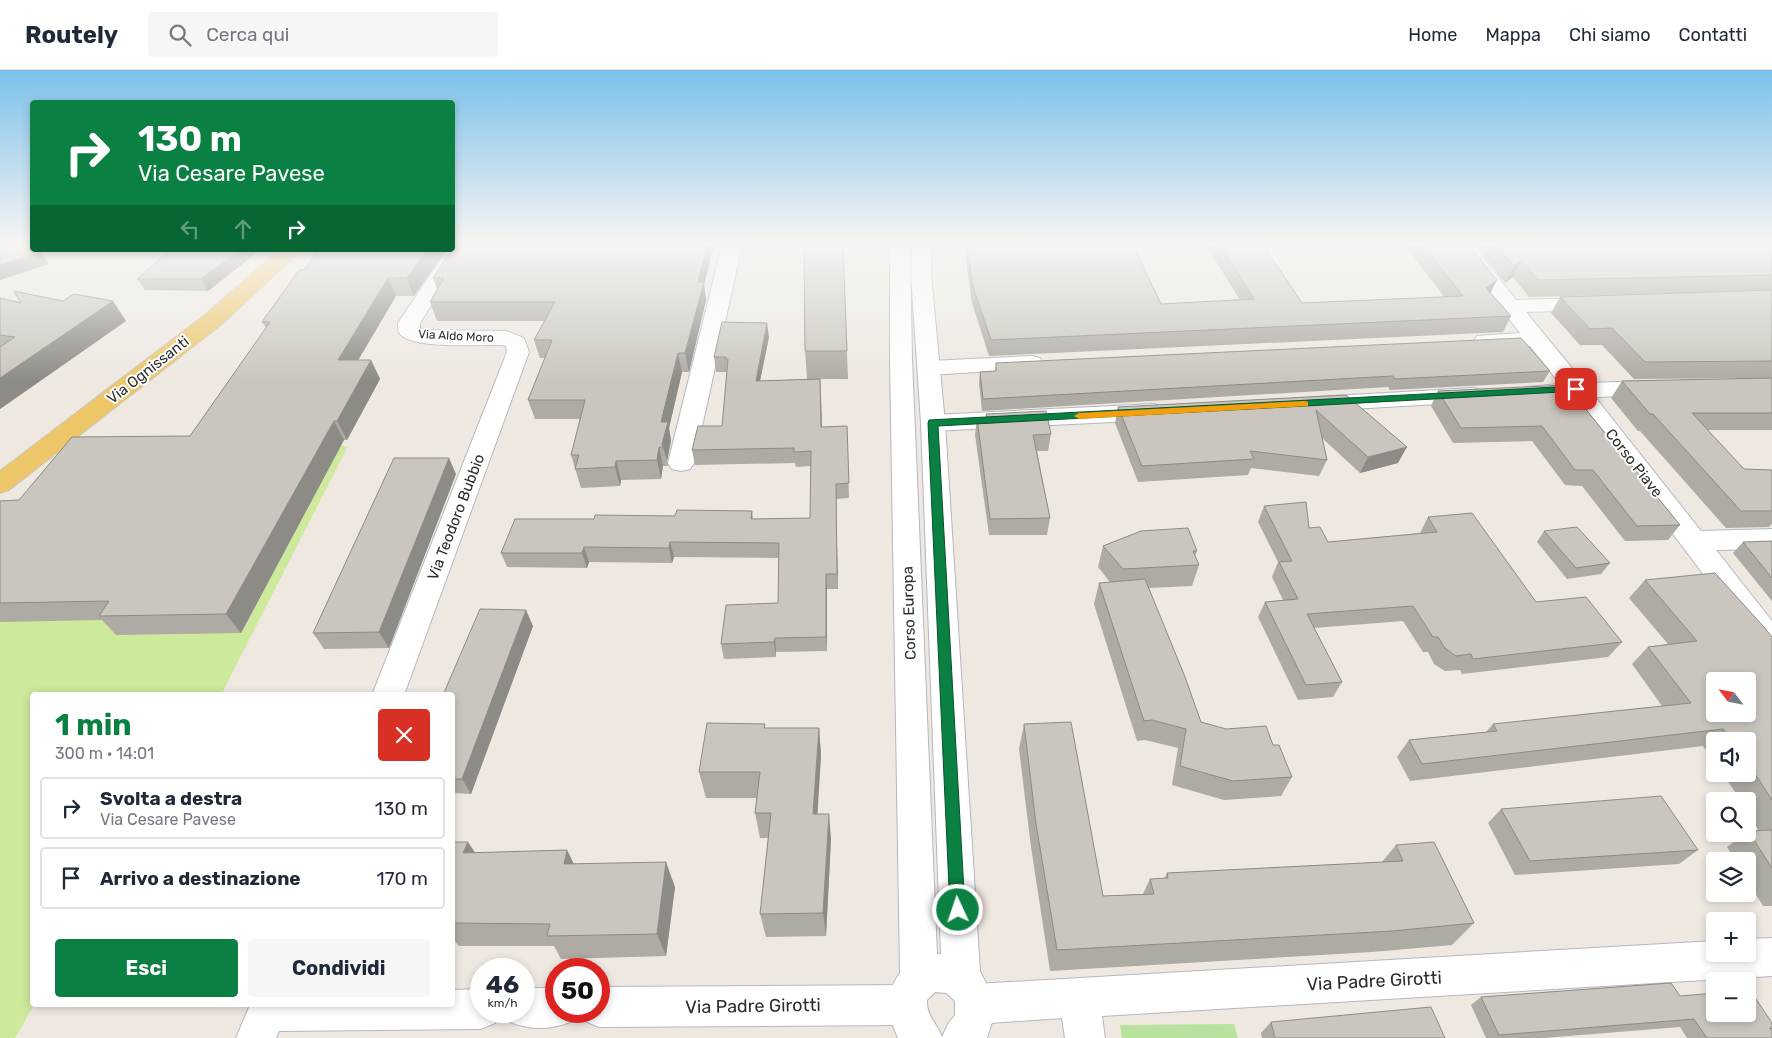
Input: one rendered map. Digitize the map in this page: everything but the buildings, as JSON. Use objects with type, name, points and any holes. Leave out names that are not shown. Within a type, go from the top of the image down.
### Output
[{"type":"main road","name":"Via Ognissanti","points":[[0,465],[231,290]]},
{"type":"main road","name":"Via Ognissanti","points":[[0,484],[214,319],[246,290]]},
{"type":"street","name":"Via Aldo Moro","points":[[430,290],[409,323],[409,331],[418,336],[506,338],[512,340]]},
{"type":"street","points":[[681,463],[721,290]]},
{"type":"street","name":"Corso Europa","points":[[908,290],[901,360],[918,1019]]},
{"type":"street","name":"Corso Europa","points":[[922,290],[933,423],[967,1007]]},
{"type":"street","name":"Corso Piave","points":[[1498,290],[1772,643]]},
{"type":"street","points":[[1510,306],[1617,303]]},
{"type":"street","points":[[1467,342],[1536,339]]},
{"type":"street","name":"Via Teodoro Bubbio","points":[[389,692],[518,352],[519,347],[512,340]]},
{"type":"street","points":[[929,368],[1054,362]]},
{"type":"street","points":[[1293,405],[1576,389],[1674,387]]},
{"type":"street","points":[[933,423],[1175,411]]},
{"type":"street","points":[[1693,541],[1772,540]]},
{"type":"street","name":"Via Padre Girotti","points":[[967,1007],[1079,997],[1772,957]]},
{"type":"street","points":[[918,1019],[929,974],[940,972],[951,974],[967,1007]]},
{"type":"street","points":[[1079,997],[1085,1038]]},
{"type":"street","name":"Via Padre Girotti","points":[[610,1008],[918,1019]]},
{"type":"street","points":[[265,1018],[470,1009]]},
{"type":"green space","points":[[348,446],[223,692],[30,692],[30,1007],[33,1007],[15,1038],[0,1038],[0,517],[90,447]]},
{"type":"green space","points":[[1234,1024],[1238,1038],[1122,1038],[1120,1025]]},
{"type":"slow traffic","points":[[1079,416],[1305,404]]},
{"type":"route","points":[[958,910],[933,423],[1576,389]]}]
